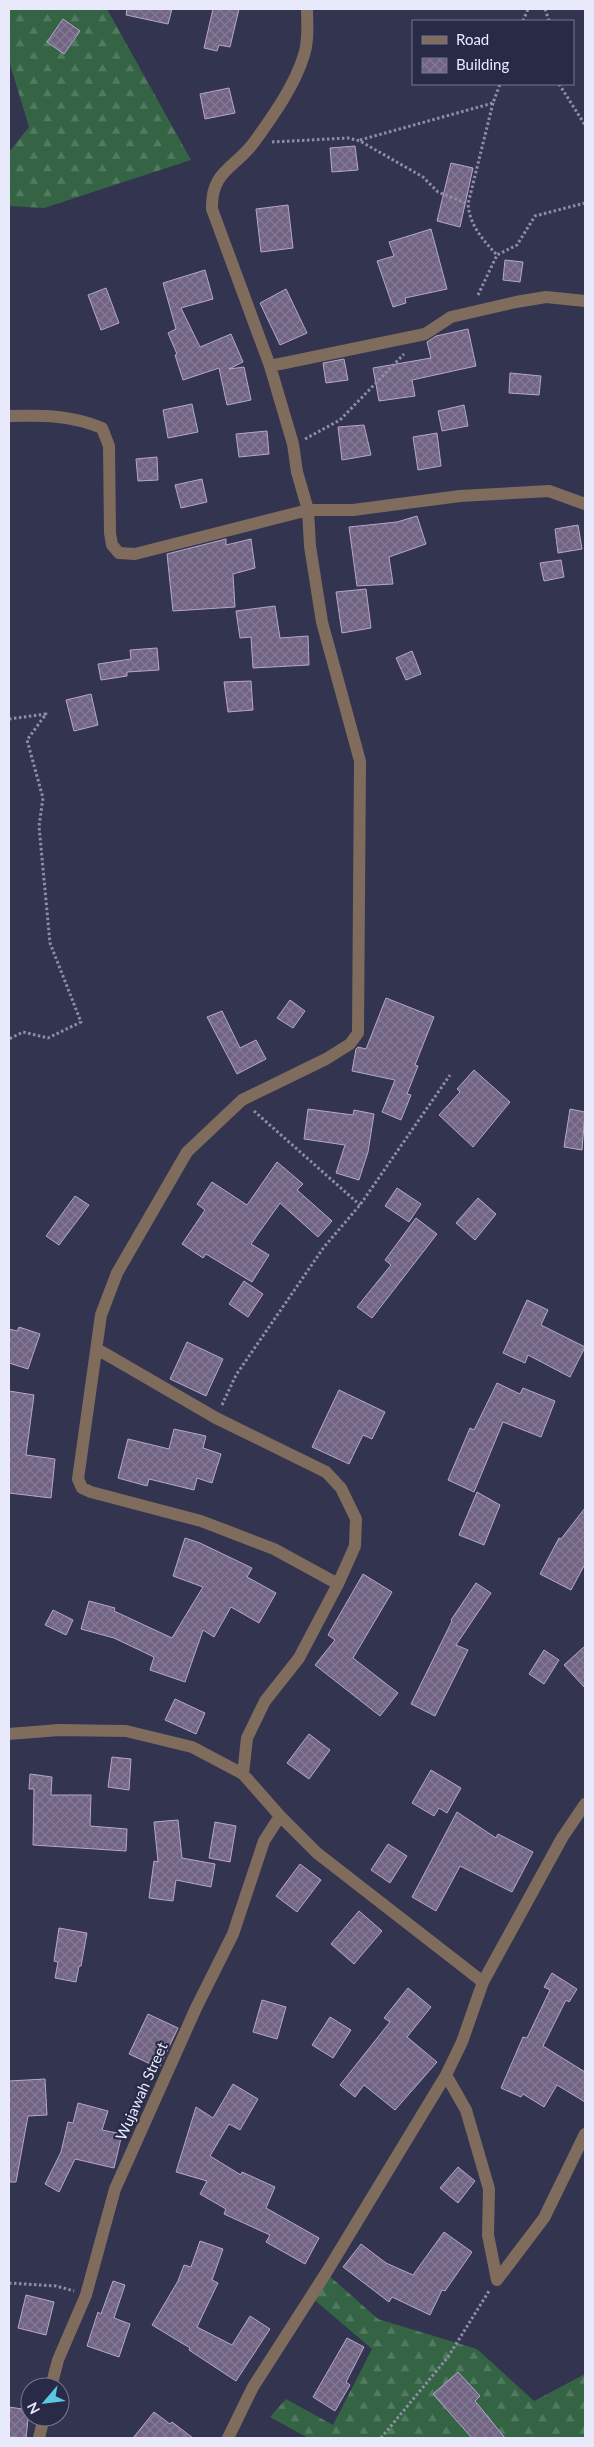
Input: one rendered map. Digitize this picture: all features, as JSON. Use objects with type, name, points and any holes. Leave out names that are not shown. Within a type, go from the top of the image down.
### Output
[{"type":"street","points":[[307,9],[304,55],[286,94],[253,143],[218,179],[212,194],[212,209],[270,366],[293,444],[297,472],[308,510],[310,546],[322,622],[360,760],[358,1033],[350,1044],[326,1059],[242,1100],[187,1152],[117,1273],[101,1315],[85,1416],[78,1478],[82,1488],[201,1521],[274,1549],[338,1584]]},
{"type":"street","points":[[270,366],[425,334],[450,317],[516,302],[546,297],[585,301]]},
{"type":"street","points":[[9,416],[81,419],[102,428],[109,446],[110,533],[112,545],[119,554],[135,554],[308,510],[353,510],[460,496],[549,491],[585,504]]},
{"type":"street","points":[[97,1349],[216,1418],[326,1472],[341,1488],[356,1519],[355,1546],[338,1584],[299,1658],[265,1700],[247,1738],[244,1774]]},
{"type":"street","points":[[9,1734],[59,1730],[126,1732],[192,1747],[244,1774],[280,1816],[318,1853],[483,1982]]},
{"type":"street","points":[[228,2438],[253,2387],[326,2273],[446,2075],[462,2042],[483,1982],[562,1838],[585,1804]]},
{"type":"street","name":"Wujawah Street","points":[[54,2377],[58,2360],[86,2295],[114,2189],[196,2008],[233,1934],[264,1841],[280,1816]]},
{"type":"street","points":[[446,2075],[466,2110],[489,2190],[488,2234],[497,2280]]},
{"type":"street","points":[[497,2280],[544,2218],[585,2134]]},
{"type":"path","points":[[497,255],[478,235],[469,216],[468,204],[493,103],[500,85]]},
{"type":"path","points":[[560,85],[585,125]]},
{"type":"path","points":[[360,140],[493,103]]},
{"type":"path","points":[[253,143],[348,138],[360,140],[423,178],[438,192],[468,204]]},
{"type":"path","points":[[471,301],[478,296],[497,255],[517,245],[535,216],[585,203]]},
{"type":"path","points":[[293,444],[323,431],[340,420],[375,382],[425,334]]},
{"type":"path","points":[[9,719],[46,714],[27,740],[43,798],[40,826],[50,943],[81,1022],[48,1038],[23,1032],[9,1039]]},
{"type":"path","points":[[216,1418],[236,1375],[324,1247],[360,1205],[450,1075]]},
{"type":"path","points":[[242,1100],[360,1205]]},
{"type":"path","points":[[381,2438],[448,2357],[474,2311],[497,2280]]},
{"type":"path","points":[[9,2283],[56,2286],[86,2295]]},
{"type":"green space","points":[[9,9],[107,9],[191,160],[44,208],[9,206],[9,152],[29,127],[9,61]]},
{"type":"green space","points":[[326,2273],[378,2319],[477,2349],[534,2401],[585,2374],[585,2438],[308,2438],[270,2417],[286,2399],[333,2425],[372,2349],[311,2297]]},
{"type":"building","points":[[127,9],[172,9],[168,24],[126,15]]},
{"type":"building","points":[[213,9],[239,9],[230,47],[219,45],[217,51],[204,48]]},
{"type":"building","points":[[63,19],[80,31],[64,54],[47,42]]},
{"type":"building","points":[[229,88],[235,113],[205,119],[200,94]]},
{"type":"building","points":[[355,146],[358,170],[332,172],[330,148]]},
{"type":"building","points":[[451,163],[473,168],[460,227],[437,221]]},
{"type":"building","points":[[288,205],[293,248],[261,252],[256,209]]},
{"type":"building","points":[[431,229],[447,289],[405,298],[406,303],[393,307],[377,261],[394,256],[389,242]]},
{"type":"building","points":[[505,260],[523,262],[520,282],[503,280]]},
{"type":"building","points":[[205,270],[213,299],[181,308],[200,347],[231,334],[243,362],[229,369],[244,367],[251,400],[227,405],[219,368],[183,380],[175,355],[177,354],[168,333],[176,329],[163,283]]},
{"type":"building","points":[[106,288],[119,323],[101,330],[88,295]]},
{"type":"building","points":[[286,289],[307,333],[280,345],[260,303]]},
{"type":"building","points":[[468,329],[476,366],[412,380],[415,396],[379,401],[373,368],[431,358],[427,342],[436,336]]},
{"type":"building","points":[[344,359],[348,380],[326,383],[323,363]]},
{"type":"building","points":[[510,373],[541,376],[539,395],[509,393]]},
{"type":"building","points":[[192,404],[198,432],[168,438],[163,410]]},
{"type":"building","points":[[464,405],[468,426],[442,431],[438,411]]},
{"type":"building","points":[[364,425],[371,455],[342,460],[338,427]]},
{"type":"building","points":[[267,431],[269,454],[239,457],[236,434]]},
{"type":"building","points":[[437,433],[441,466],[418,470],[413,437]]},
{"type":"building","points":[[157,457],[158,480],[138,481],[136,459]]},
{"type":"building","points":[[202,479],[207,502],[181,508],[175,485]]},
{"type":"building","points":[[417,516],[426,544],[389,557],[393,584],[357,586],[349,527],[397,522]]},
{"type":"building","points":[[578,525],[582,549],[558,553],[555,529]]},
{"type":"building","points":[[226,539],[226,545],[251,539],[255,568],[233,574],[235,607],[173,611],[167,554]]},
{"type":"building","points":[[561,560],[564,577],[544,581],[540,563]]},
{"type":"building","points":[[366,589],[371,628],[342,633],[336,592]]},
{"type":"building","points":[[275,606],[280,638],[308,636],[309,665],[253,668],[251,637],[240,638],[236,611]]},
{"type":"building","points":[[157,648],[159,670],[127,672],[127,676],[101,680],[98,664],[131,659],[130,650]]},
{"type":"building","points":[[412,651],[421,674],[406,680],[396,658]]},
{"type":"building","points":[[251,681],[253,710],[228,712],[224,682]]},
{"type":"building","points":[[91,694],[98,725],[74,731],[66,700]]},
{"type":"building","points":[[386,998],[434,1017],[415,1065],[418,1066],[407,1094],[411,1095],[401,1120],[382,1112],[395,1080],[352,1071],[356,1049],[358,1047],[366,1049]]},
{"type":"building","points":[[290,1000],[305,1011],[293,1028],[277,1018]]},
{"type":"building","points":[[222,1011],[240,1048],[256,1040],[266,1059],[237,1074],[207,1017]]},
{"type":"building","points":[[474,1070],[510,1102],[473,1147],[439,1115],[460,1092],[457,1089]]},
{"type":"building","points":[[308,1109],[353,1115],[354,1110],[374,1114],[368,1152],[359,1180],[336,1173],[345,1145],[304,1139]]},
{"type":"building","points":[[570,1109],[585,1112],[582,1150],[564,1147]]},
{"type":"building","points":[[277,1162],[303,1184],[297,1190],[332,1221],[318,1237],[280,1203],[251,1244],[269,1255],[252,1282],[206,1254],[203,1258],[182,1244],[205,1210],[197,1204],[212,1182],[247,1205]]},
{"type":"building","points":[[397,1188],[421,1204],[409,1222],[385,1206]]},
{"type":"building","points":[[75,1196],[89,1205],[59,1245],[46,1236]]},
{"type":"building","points":[[478,1198],[496,1214],[475,1240],[456,1223]]},
{"type":"building","points":[[416,1218],[437,1234],[372,1318],[357,1307],[391,1265],[385,1260]]},
{"type":"building","points":[[244,1281],[263,1294],[248,1317],[229,1304]]},
{"type":"building","points":[[527,1300],[548,1310],[541,1325],[585,1347],[570,1377],[528,1355],[525,1363],[503,1353]]},
{"type":"building","points":[[19,1327],[40,1334],[28,1369],[9,1363],[9,1329],[17,1331]]},
{"type":"building","points":[[187,1342],[223,1359],[206,1396],[170,1379]]},
{"type":"building","points":[[497,1383],[520,1394],[523,1388],[555,1401],[541,1437],[503,1422],[474,1492],[448,1480],[470,1428],[474,1430]]},
{"type":"building","points":[[339,1390],[385,1412],[372,1439],[363,1435],[349,1464],[312,1447]]},
{"type":"building","points":[[9,1391],[34,1395],[26,1455],[55,1459],[51,1498],[9,1493]]},
{"type":"building","points":[[174,1429],[206,1436],[203,1448],[221,1454],[212,1483],[197,1478],[194,1490],[149,1479],[147,1486],[118,1478],[128,1439],[169,1449]]},
{"type":"building","points":[[477,1492],[500,1505],[484,1545],[459,1535]]},
{"type":"building","points":[[585,1508],[585,1564],[571,1590],[540,1574],[559,1538],[561,1539]]},
{"type":"building","points":[[185,1538],[200,1543],[252,1568],[247,1577],[276,1593],[259,1623],[231,1607],[214,1637],[203,1630],[185,1682],[150,1670],[154,1657],[114,1638],[81,1629],[89,1601],[115,1608],[114,1611],[172,1638],[203,1587],[173,1576]]},
{"type":"building","points":[[363,1574],[392,1592],[353,1658],[398,1693],[380,1716],[315,1665],[335,1640],[328,1635]]},
{"type":"building","points":[[476,1583],[491,1593],[456,1645],[468,1650],[435,1716],[411,1704],[451,1620]]},
{"type":"building","points":[[53,1610],[73,1620],[66,1635],[45,1625]]},
{"type":"building","points":[[585,1646],[585,1688],[564,1665]]},
{"type":"building","points":[[544,1650],[559,1660],[544,1684],[529,1674]]},
{"type":"building","points":[[175,1699],[205,1713],[196,1734],[165,1720]]},
{"type":"building","points":[[309,1734],[330,1750],[309,1779],[287,1763]]},
{"type":"building","points":[[112,1757],[131,1759],[129,1790],[108,1787]]},
{"type":"building","points":[[431,1770],[461,1788],[447,1813],[439,1808],[434,1816],[412,1803]]},
{"type":"building","points":[[30,1774],[52,1777],[51,1795],[91,1795],[90,1826],[127,1829],[126,1851],[33,1845],[34,1789],[29,1789]]},
{"type":"building","points":[[457,1812],[496,1838],[498,1834],[533,1852],[512,1892],[460,1866],[436,1911],[412,1897]]},
{"type":"building","points":[[178,1820],[182,1858],[215,1864],[211,1887],[176,1880],[173,1901],[149,1898],[154,1861],[158,1862],[154,1822]]},
{"type":"building","points":[[215,1822],[236,1826],[230,1862],[209,1858]]},
{"type":"building","points":[[388,1844],[407,1856],[390,1883],[371,1870]]},
{"type":"building","points":[[300,1864],[321,1880],[297,1912],[276,1896]]},
{"type":"building","points":[[359,1911],[382,1931],[354,1964],[331,1944]]},
{"type":"building","points":[[59,1928],[87,1933],[76,1982],[55,1978],[58,1962],[54,1961]]},
{"type":"building","points":[[552,1973],[577,1989],[569,2002],[566,2000],[543,2046],[585,2072],[585,2102],[557,2085],[544,2107],[523,2094],[521,2097],[501,2088],[523,2037],[527,2038],[550,1990],[544,1987]]},
{"type":"building","points":[[408,1988],[431,2007],[407,2037],[437,2062],[395,2110],[364,2085],[355,2097],[340,2085],[390,2022],[384,2018]]},
{"type":"building","points":[[262,2000],[286,2007],[277,2039],[253,2032]]},
{"type":"building","points":[[148,2014],[178,2028],[159,2068],[129,2054]]},
{"type":"building","points":[[330,2017],[351,2030],[333,2058],[312,2045]]},
{"type":"building","points":[[45,2079],[47,2115],[28,2116],[16,2182],[9,2182],[9,2081]]},
{"type":"building","points":[[233,2084],[258,2099],[240,2130],[229,2124],[210,2156],[241,2175],[242,2172],[275,2187],[266,2208],[319,2238],[305,2264],[266,2242],[270,2235],[224,2214],[226,2209],[200,2194],[207,2181],[176,2172],[196,2107],[213,2118]]},
{"type":"building","points":[[78,2103],[108,2111],[102,2130],[122,2134],[114,2168],[75,2159],[59,2192],[45,2184],[61,2152],[68,2122],[73,2123]]},
{"type":"building","points":[[458,2167],[475,2181],[458,2203],[440,2188]]},
{"type":"building","points":[[444,2232],[472,2252],[445,2291],[442,2290],[430,2315],[392,2297],[389,2302],[343,2267],[361,2244],[386,2263],[413,2275]]},
{"type":"building","points":[[200,2241],[223,2249],[212,2280],[218,2283],[197,2327],[232,2345],[250,2316],[270,2329],[236,2381],[189,2350],[190,2348],[152,2325],[178,2281],[184,2265],[191,2267]]},
{"type":"building","points":[[113,2281],[125,2285],[114,2318],[130,2324],[119,2357],[87,2346],[98,2312],[101,2314]]},
{"type":"building","points":[[26,2295],[54,2302],[46,2335],[18,2328]]},
{"type":"building","points":[[347,2338],[364,2347],[346,2382],[350,2385],[335,2411],[313,2397]]},
{"type":"building","points":[[458,2372],[480,2396],[475,2401],[505,2438],[472,2438],[433,2394]]},
{"type":"building","points":[[9,2407],[20,2409],[20,2427],[27,2427],[26,2438],[9,2437]]},
{"type":"building","points":[[154,2412],[170,2424],[172,2422],[193,2438],[133,2438]]}]
